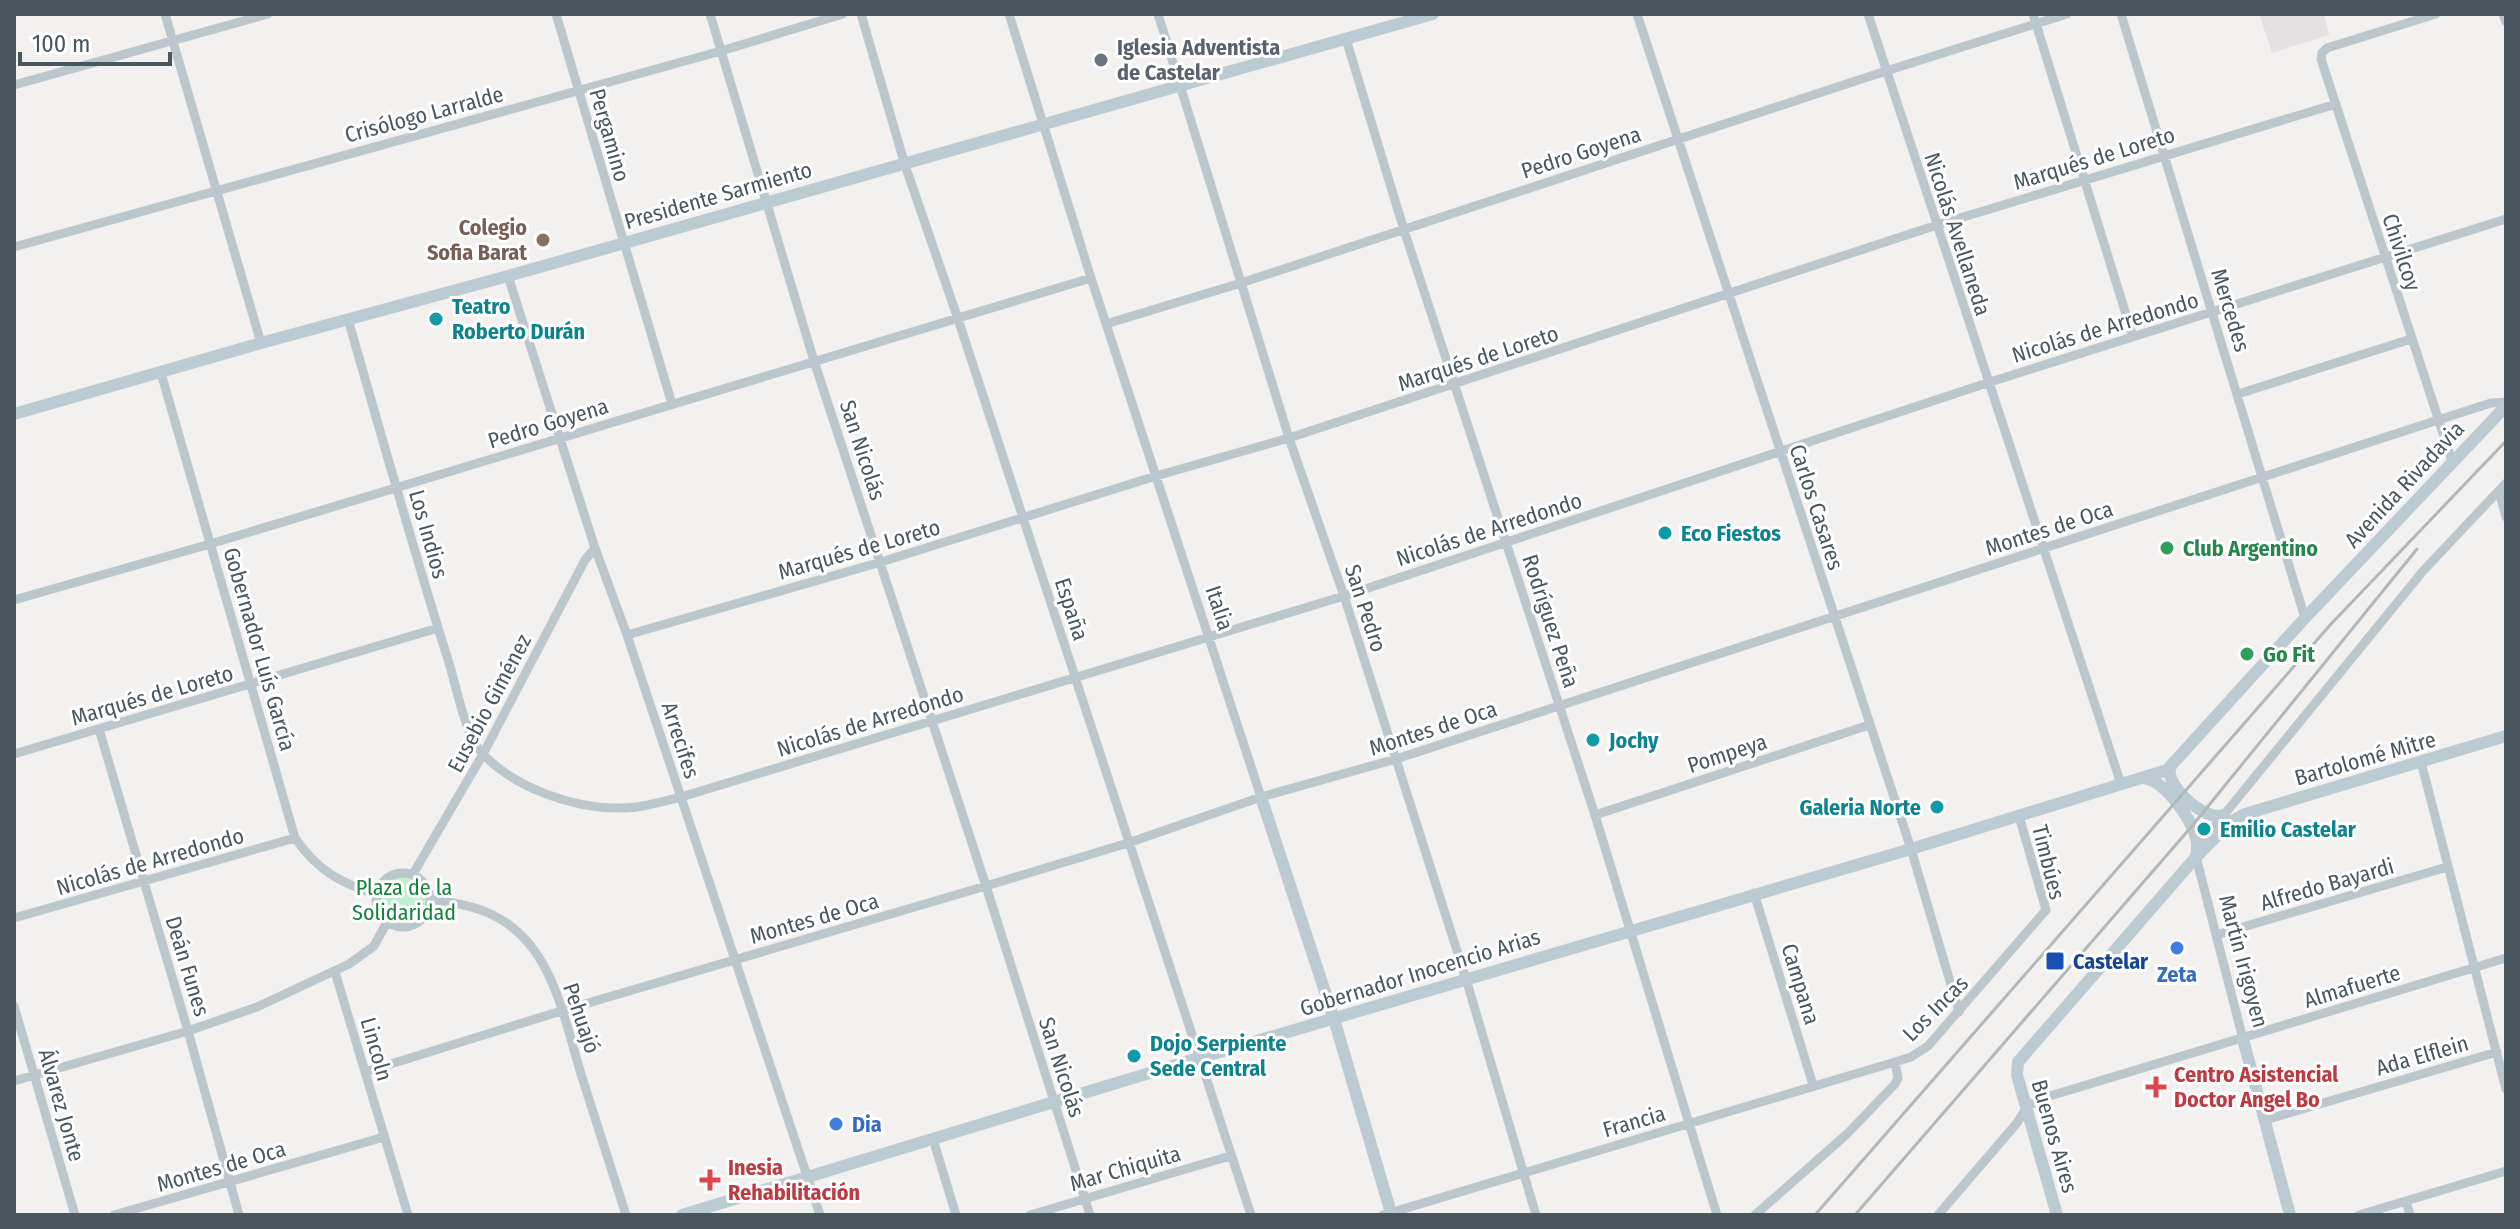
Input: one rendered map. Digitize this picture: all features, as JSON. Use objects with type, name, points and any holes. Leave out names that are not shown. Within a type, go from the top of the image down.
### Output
[{"type":"street","points":[[165,14],[261,343]]},
{"type":"street","points":[[14,85],[268,14]]},
{"type":"street","name":"Pergamino","points":[[556,14],[672,404]]},
{"type":"street","name":"San Nicolás","points":[[710,14],[814,361],[933,720],[1090,1215]]},
{"type":"street","name":"Crisólogo Larralde","points":[[14,247],[721,51],[843,14]]},
{"type":"street","name":"España","points":[[861,14],[905,165],[1251,1215]]},
{"type":"street","name":"Italia","points":[[1009,14],[1091,278],[1334,1019],[1388,1214]]},
{"type":"street","name":"San Pedro","points":[[1158,14],[1289,438],[1344,596],[1466,979],[1536,1215]]},
{"type":"street","name":"Presidente Sarmiento","points":[[14,414],[1346,39],[1395,19],[1433,14]]},
{"type":"street","name":"Carlos Casares","points":[[1637,14],[1911,849],[1959,1012]]},
{"type":"street","name":"Nicolás Avellaneda","points":[[1868,14],[2121,784]]},
{"type":"street","name":"Pedro Goyena","points":[[1106,324],[1404,230],[1886,71],[2035,18],[2067,14]]},
{"type":"street","name":"Mercedes","points":[[2121,14],[2305,618]]},
{"type":"street","name":"Chivilcoy","points":[[2436,14],[2327,48],[2321,59],[2452,461]]},
{"type":"street","points":[[2503,14],[2506,22]]},
{"type":"street","points":[[2035,18],[2133,337]]},
{"type":"street","name":"Rodríguez Peña","points":[[1346,39],[1404,230],[1595,815],[1717,1215]]},
{"type":"street","name":"Marqués de Loreto","points":[[627,635],[881,562],[1289,438],[1937,225],[2336,104]]},
{"type":"street","name":"Nicolás de Arredondo","points":[[483,754],[523,782],[577,803],[640,807],[681,797],[1207,635],[1344,596],[1987,383],[2506,219]]},
{"type":"street","name":"Arrecifes","points":[[508,276],[595,548],[627,635],[820,1215]]},
{"type":"street","name":"Pedro Goyena","points":[[14,600],[210,544],[1091,278]]},
{"type":"street","name":"Los Indios","points":[[348,319],[438,628],[472,736],[483,754]]},
{"type":"street","points":[[2238,394],[2411,339]]},
{"type":"street","name":"Gobernador Luís García","points":[[161,373],[295,838],[326,872],[339,881],[377,895]]},
{"type":"street","name":"Montes de Oca","points":[[365,1072],[1128,843],[1261,797],[1396,759],[2491,403],[2506,404]]},
{"type":"street","name":"Avenida Rivadavia","points":[[2170,769],[2305,618],[2506,404]]},
{"type":"street","points":[[2502,487],[2506,517]]},
{"type":"street","points":[[2196,857],[2423,571],[2502,487]]},
{"type":"street","name":"Eusebio Giménez","points":[[413,874],[483,754],[585,560],[595,548]]},
{"type":"street","name":"Marqués de Loreto","points":[[14,754],[438,628]]},
{"type":"street","name":"Pompeya","points":[[1595,815],[1869,725]]},
{"type":"street","name":"Deán Funes","points":[[99,729],[239,1215]]},
{"type":"street","name":"Bartolomé Mitre","points":[[2230,816],[2506,736]]},
{"type":"street","points":[[2421,762],[2506,1089]]},
{"type":"street","points":[[2170,769],[2170,780],[2195,806],[2213,817],[2230,816]]},
{"type":"street","name":"Gobernador Inocencio Arias","points":[[682,1215],[703,1212],[1199,1058],[1911,849],[2170,769]]},
{"type":"street","points":[[2144,778],[2163,787],[2187,817],[2197,840],[2196,857]]},
{"type":"street","name":"Timbúes","points":[[2019,816],[2046,905],[2042,917]]},
{"type":"street","name":"Nicolás de Arredondo","points":[[14,918],[295,838]]},
{"type":"street","name":"Martín Irigoyen","points":[[2196,857],[2290,1215]]},
{"type":"street","name":"Buenos Aires","points":[[2057,1215],[2016,1068],[2018,1062],[2196,857]]},
{"type":"street","name":"Alfredo Bayardi","points":[[2216,935],[2447,867]]},
{"type":"street","points":[[403,873],[413,874],[425,884],[430,899],[426,915],[412,926],[395,926],[387,922],[378,910],[377,895],[386,879],[403,873]]},
{"type":"street","name":"Campana","points":[[1754,893],[1813,1085]]},
{"type":"street","name":"Pehuajó","points":[[430,899],[479,907],[513,928],[536,953],[561,1011],[626,1215]]},
{"type":"street","name":"Los Incas","points":[[1755,1215],[1847,1134],[1895,1084],[1898,1078],[1895,1062],[1911,1057],[1928,1046],[2042,917]]},
{"type":"street","points":[[14,1081],[188,1031],[257,1007],[335,972],[368,951],[387,922]]},
{"type":"street","name":"Almafuerte","points":[[2027,1107],[2040,1099],[2506,958]]},
{"type":"street","name":"Lincoln","points":[[335,972],[408,1215]]},
{"type":"street","name":"Álvarez Jonte","points":[[14,1006],[75,1215]]},
{"type":"street","name":"Ada Elflein","points":[[2265,1120],[2497,1052]]},
{"type":"street","name":"Francia","points":[[1388,1214],[1895,1062]]},
{"type":"street","points":[[1938,1215],[2017,1123],[2027,1107]]},
{"type":"street","name":"Montes de Oca","points":[[114,1215],[384,1137]]},
{"type":"street","points":[[933,1139],[956,1215]]},
{"type":"street","name":"Mar Chiquita","points":[[1030,1215],[1230,1156]]},
{"type":"street","points":[[2359,1215],[2506,1171]]},
{"type":"street","points":[[2406,1201],[2410,1215]]},
{"type":"shaded area","points":[[2259,14],[2324,14],[2329,35],[2272,53]]},
{"type":"green space","name":"Plaza de la Solidaridad","points":[[404,876],[421,883],[428,900],[421,917],[404,924],[387,917],[380,900],[387,883]]},
{"type":"railway","points":[[1815,1215],[2331,624],[2506,441]]},
{"type":"railway","points":[[1855,1215],[2192,826],[2417,549]]},
{"type":"place","name":"Iglesia Adventista de Castelar","points":[[1101,60]]},
{"type":"place","name":"Colegio Sofia Barat","points":[[543,240]]},
{"type":"place","name":"Teatro Roberto Durán","points":[[436,319]]},
{"type":"place","name":"Eco Fiestos","points":[[1665,533]]},
{"type":"place","name":"Club Argentino","points":[[2167,548]]},
{"type":"place","name":"Go Fit","points":[[2247,654]]},
{"type":"place","name":"Jochy","points":[[1593,740]]},
{"type":"place","name":"Galeria Norte","points":[[1937,807]]},
{"type":"place","name":"Emilio Castelar","points":[[2204,829]]},
{"type":"place","name":"Zeta","points":[[2177,948]]},
{"type":"place","name":"Castelar","points":[[2055,961]]},
{"type":"place","name":"Dojo Serpiente Sede Central","points":[[1134,1056]]},
{"type":"place","name":"Centro Asistencial Doctor Angel Bo","points":[[2156,1087]]},
{"type":"place","name":"Dia","points":[[836,1124]]},
{"type":"place","name":"Inesia Rehabilitación","points":[[710,1180]]}]
